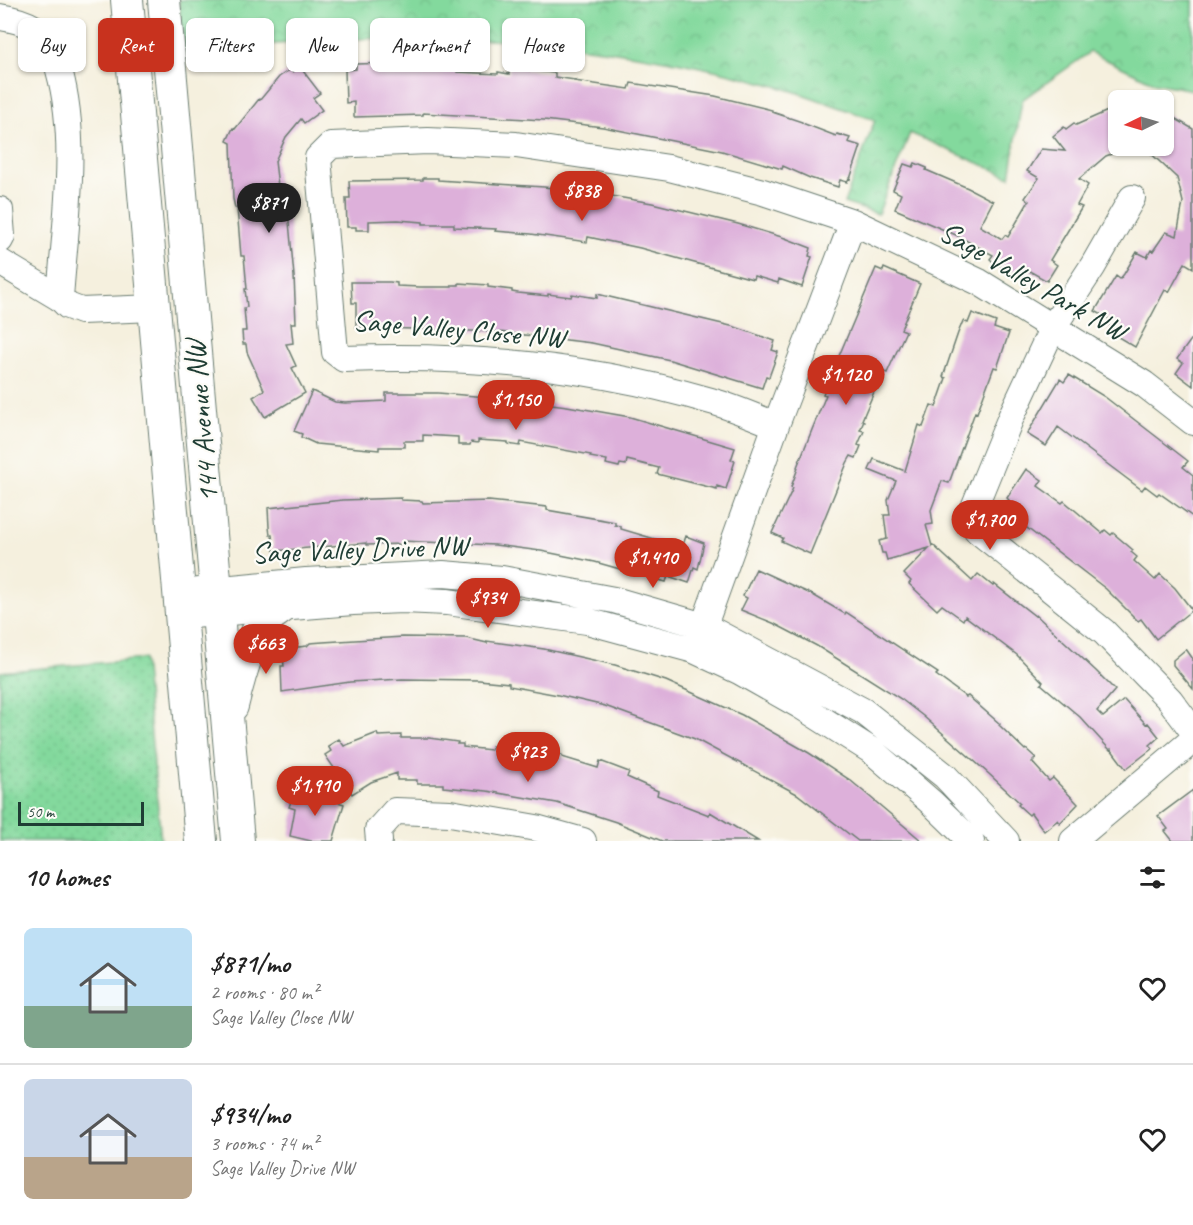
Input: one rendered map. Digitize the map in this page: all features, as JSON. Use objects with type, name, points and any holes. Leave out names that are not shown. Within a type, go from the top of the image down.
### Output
[{"type":"main road","name":"144 Avenue NW","points":[[127,0],[201,841]]},
{"type":"main road","name":"144 Avenue NW","points":[[164,0],[238,841]]},
{"type":"main road","points":[[227,724],[241,672],[256,635],[267,619],[282,607]]},
{"type":"street","points":[[0,17],[14,19],[34,27],[53,47],[65,92],[69,156],[60,298]]},
{"type":"street","name":"Sage Valley Close NW","points":[[776,425],[713,401],[633,381],[549,366],[478,360],[387,357],[344,359],[335,352],[318,158],[331,145],[428,141],[516,146],[669,168],[763,192],[853,222]]},
{"type":"street","points":[[1132,198],[1093,266],[1053,327],[1011,417],[973,510],[977,530],[1104,632],[1170,700],[1193,731]]},
{"type":"street","points":[[0,210],[2,236],[0,240]]},
{"type":"street","points":[[694,650],[853,222]]},
{"type":"street","name":"Sage Valley Park NW","points":[[853,222],[980,282],[1144,384],[1193,422]]},
{"type":"street","points":[[0,262],[60,298],[68,306],[81,310],[154,308]]},
{"type":"street","name":"Sage Valley Drive NW","points":[[216,601],[306,581],[443,574],[502,579],[614,600],[704,626],[863,711],[945,776],[1006,841]]},
{"type":"street","points":[[180,604],[216,601]]},
{"type":"street","name":"Sage Valley Drive NW","points":[[216,601],[282,607],[383,601],[447,602],[587,621],[694,650],[739,671],[801,706],[872,751],[932,803],[971,841]]},
{"type":"street","points":[[1073,841],[1193,740]]},
{"type":"street","points":[[378,841],[378,831],[395,811],[450,813],[536,828],[583,841]]},
{"type":"green space","points":[[179,0],[1193,0],[1193,90],[1155,83],[1090,52],[1022,100],[1010,177],[910,133],[878,214],[844,203],[875,120],[789,90],[743,77],[649,57],[585,48],[585,18],[502,18],[502,41],[490,40],[490,18],[370,18],[370,39],[358,39],[358,18],[286,18],[286,43],[274,44],[274,18],[186,18],[186,52],[183,52]]},
{"type":"green space","points":[[144,659],[161,841],[0,841],[0,672]]},
{"type":"building","points":[[358,64],[370,64],[370,72],[498,74],[498,72],[509,74],[509,72],[545,72],[555,73],[555,77],[574,81],[629,89],[631,83],[715,96],[772,110],[772,112],[836,136],[837,134],[850,138],[848,142],[861,146],[850,179],[847,182],[840,180],[838,187],[783,166],[782,169],[722,151],[603,127],[544,120],[423,113],[423,115],[354,117],[354,102],[346,103],[345,72],[358,72]]},
{"type":"building","points":[[286,72],[304,72],[320,93],[313,98],[322,110],[304,123],[301,119],[286,137],[275,161],[281,212],[288,211],[294,276],[296,323],[291,323],[293,343],[286,344],[296,366],[292,368],[305,393],[265,417],[253,397],[264,390],[247,352],[246,344],[243,344],[242,331],[246,331],[244,308],[247,307],[245,289],[247,289],[244,256],[241,256],[237,208],[235,208],[233,199],[231,143],[227,141],[233,128],[235,129],[279,77]]},
{"type":"building","points":[[1108,111],[1108,155],[1079,179],[1088,185],[1077,205],[1082,207],[1050,260],[1057,265],[1047,281],[1026,269],[1025,272],[1021,270],[1017,275],[1010,272],[990,259],[993,255],[956,235],[895,209],[901,194],[893,190],[904,164],[913,167],[915,163],[993,201],[980,226],[1002,239],[1005,235],[1008,237],[1029,201],[1025,198],[1039,178],[1027,171],[1041,149],[1065,151],[1053,136],[1064,127],[1066,129],[1074,123],[1076,125]]},
{"type":"building","points":[[1174,118],[1193,129],[1193,268],[1185,263],[1169,292],[1165,290],[1135,347],[1108,331],[1111,326],[1107,324],[1109,319],[1095,311],[1116,276],[1120,279],[1137,252],[1147,257],[1166,232],[1177,236],[1183,202],[1177,178],[1154,156],[1174,156]]},
{"type":"building","points":[[423,178],[544,187],[652,203],[785,238],[811,248],[809,256],[812,257],[802,287],[779,279],[778,283],[754,276],[753,279],[640,248],[588,237],[587,242],[495,231],[496,229],[454,227],[454,224],[423,224],[423,222],[398,220],[369,221],[369,230],[347,227],[346,198],[350,198],[349,181],[423,180]]},
{"type":"building","points":[[876,268],[883,271],[884,268],[920,284],[901,329],[906,331],[887,373],[883,371],[862,420],[864,421],[860,430],[864,431],[858,445],[861,446],[856,458],[851,456],[847,463],[810,554],[781,541],[783,538],[772,533],[793,488],[791,487],[797,467],[826,395],[823,394]]},
{"type":"building","points":[[351,282],[390,282],[397,283],[397,286],[420,287],[452,287],[459,283],[488,285],[488,287],[512,290],[512,292],[548,296],[548,294],[571,297],[572,294],[597,298],[597,294],[735,327],[775,341],[772,350],[778,352],[769,377],[766,376],[762,388],[670,360],[592,343],[499,332],[356,327],[356,303],[352,303]]},
{"type":"building","points":[[972,313],[996,322],[994,328],[1009,333],[997,368],[994,367],[977,413],[975,412],[949,483],[942,481],[931,510],[933,524],[926,525],[932,546],[972,581],[978,574],[1036,615],[1115,690],[1097,711],[1103,717],[1124,700],[1146,724],[1148,723],[1159,737],[1150,745],[1153,748],[1126,769],[1111,749],[1080,717],[1041,684],[1043,682],[1017,655],[965,616],[963,620],[942,605],[937,610],[909,584],[911,581],[904,574],[929,548],[887,560],[885,553],[882,553],[879,541],[887,539],[884,515],[890,515],[888,500],[896,481],[869,470],[874,459],[905,471],[919,425],[923,427],[931,405],[936,407],[946,378],[943,377],[963,321],[968,323]]},
{"type":"building","points":[[1193,337],[1193,386],[1176,373],[1183,363],[1177,359]]},
{"type":"building","points":[[1069,375],[1105,397],[1188,461],[1183,467],[1193,475],[1193,517],[1159,493],[1157,495],[1145,486],[1142,490],[1058,427],[1046,446],[1027,434],[1060,379],[1064,382]]},
{"type":"building","points":[[312,391],[335,402],[345,403],[386,401],[386,393],[438,393],[567,406],[630,417],[735,448],[731,460],[735,461],[726,489],[717,486],[717,489],[657,474],[659,468],[627,460],[626,465],[620,464],[619,467],[606,464],[607,460],[590,457],[591,455],[521,442],[520,446],[508,444],[508,442],[478,440],[478,443],[471,442],[470,445],[458,445],[458,437],[423,435],[423,441],[404,441],[404,447],[379,447],[379,450],[316,444],[294,431]]},
{"type":"building","points":[[1026,469],[1042,480],[1038,486],[1062,503],[1064,501],[1102,533],[1105,530],[1111,535],[1113,533],[1133,550],[1131,552],[1137,557],[1134,561],[1155,580],[1160,574],[1175,588],[1192,610],[1156,639],[1141,619],[1138,621],[1106,589],[1018,521],[1020,518],[1004,507],[1009,500],[1007,498]]},
{"type":"building","points":[[401,498],[401,500],[422,501],[423,503],[489,501],[547,507],[547,510],[615,522],[615,525],[621,526],[621,529],[665,542],[666,540],[683,545],[686,536],[704,543],[698,569],[694,567],[689,583],[668,576],[666,582],[595,562],[495,545],[402,541],[403,544],[366,545],[366,543],[274,551],[268,508],[343,500]]},
{"type":"building","points":[[756,569],[813,595],[845,614],[846,612],[938,673],[936,675],[966,697],[968,696],[1000,724],[1036,758],[1032,762],[1049,781],[1053,778],[1078,804],[1060,823],[1058,820],[1044,831],[1031,813],[1029,815],[1018,805],[1020,803],[989,774],[901,699],[817,646],[773,623],[741,610],[747,598],[743,596]]},
{"type":"building","points":[[403,637],[466,638],[487,643],[487,641],[544,649],[615,665],[666,681],[742,715],[809,753],[850,780],[922,841],[858,841],[797,794],[695,739],[605,706],[509,686],[509,683],[479,680],[402,679],[350,682],[282,692],[281,666],[284,666],[282,649],[307,646],[310,643]]},
{"type":"building","points":[[1186,649],[1193,659],[1193,689],[1173,665],[1173,660]]},
{"type":"building","points":[[377,733],[378,736],[401,735],[401,738],[429,738],[458,742],[457,744],[463,744],[463,747],[491,750],[492,746],[512,747],[511,754],[542,759],[544,751],[598,768],[600,761],[629,772],[627,777],[658,791],[657,795],[709,815],[710,812],[758,841],[662,841],[616,822],[557,803],[487,791],[443,787],[443,784],[417,784],[417,780],[397,780],[397,773],[371,782],[352,794],[325,755],[331,751],[328,746],[339,739],[344,746]]},
{"type":"building","points":[[299,789],[344,804],[333,841],[311,841],[290,836],[295,809],[289,807],[293,795],[296,796]]},
{"type":"building","points":[[1193,790],[1193,841],[1173,841],[1165,831],[1168,829],[1158,816]]}]
